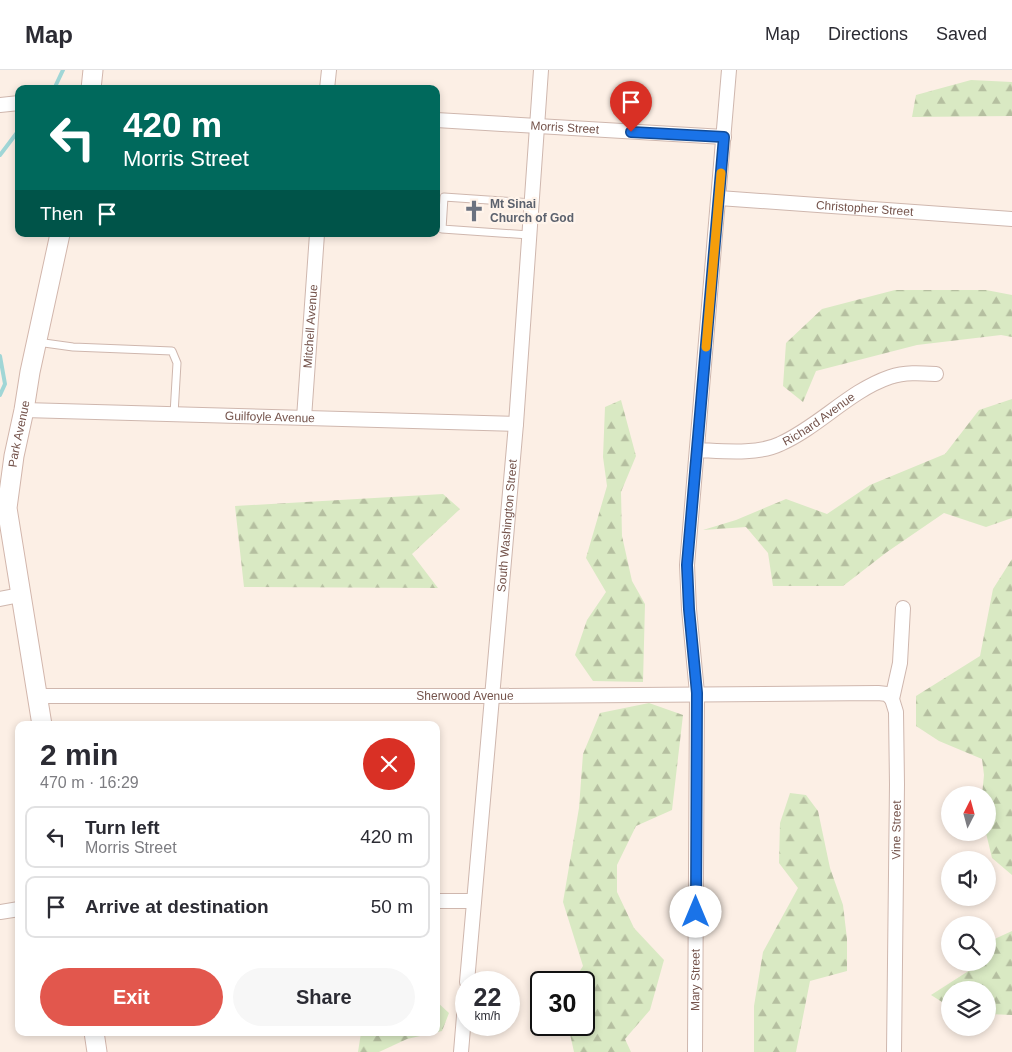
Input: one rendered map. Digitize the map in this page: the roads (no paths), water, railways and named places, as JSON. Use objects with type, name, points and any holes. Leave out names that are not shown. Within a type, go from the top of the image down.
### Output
[{"type":"street","points":[[91,85],[93,70]]},
{"type":"street","points":[[327,85],[329,70]]},
{"type":"street","name":"South Washington Street","points":[[468,971],[516,424],[541,70]]},
{"type":"street","name":"Mary Street","points":[[695,1052],[697,693],[687,565],[730,70]]},
{"type":"street","points":[[0,104],[15,103]]},
{"type":"street","name":"Morris Street","points":[[440,120],[724,137]]},
{"type":"street","name":"Christopher Street","points":[[719,198],[1012,219]]},
{"type":"street","name":"Park Avenue","points":[[41,721],[7,508],[14,456],[36,342],[59,237]]},
{"type":"street","name":"Mitchell Avenue","points":[[304,418],[317,237]]},
{"type":"street","name":"Richard Avenue","points":[[697,450],[734,452],[774,446],[817,423],[852,397],[891,376],[910,372],[936,374]]},
{"type":"street","name":"Guilfoyle Avenue","points":[[24,410],[516,424]]},
{"type":"street","points":[[0,488],[7,508]]},
{"type":"street","points":[[0,599],[20,595]]},
{"type":"street","name":"Vine Street","points":[[894,1052],[897,784],[896,712],[892,699],[900,663],[903,608]]},
{"type":"street","name":"Sherwood Avenue","points":[[36,696],[492,696],[878,693],[887,694],[892,699]]},
{"type":"street","points":[[440,901],[474,901]]},
{"type":"street","points":[[0,912],[15,909]]},
{"type":"street","points":[[95,1036],[97,1052]]},
{"type":"street","points":[[461,1052],[462,1036]]},
{"type":"lane","points":[[529,234],[442,229],[444,197],[532,203]]},
{"type":"lane","points":[[36,342],[73,347],[172,351],[177,363],[174,414]]},
{"type":"waterway","points":[[56,85],[63,70]]},
{"type":"waterway","points":[[0,155],[15,135]]},
{"type":"waterway","points":[[0,356],[5,384],[0,395]]},
{"type":"place","name":"Mt Sinai Church of God","points":[[474,211]]}]
